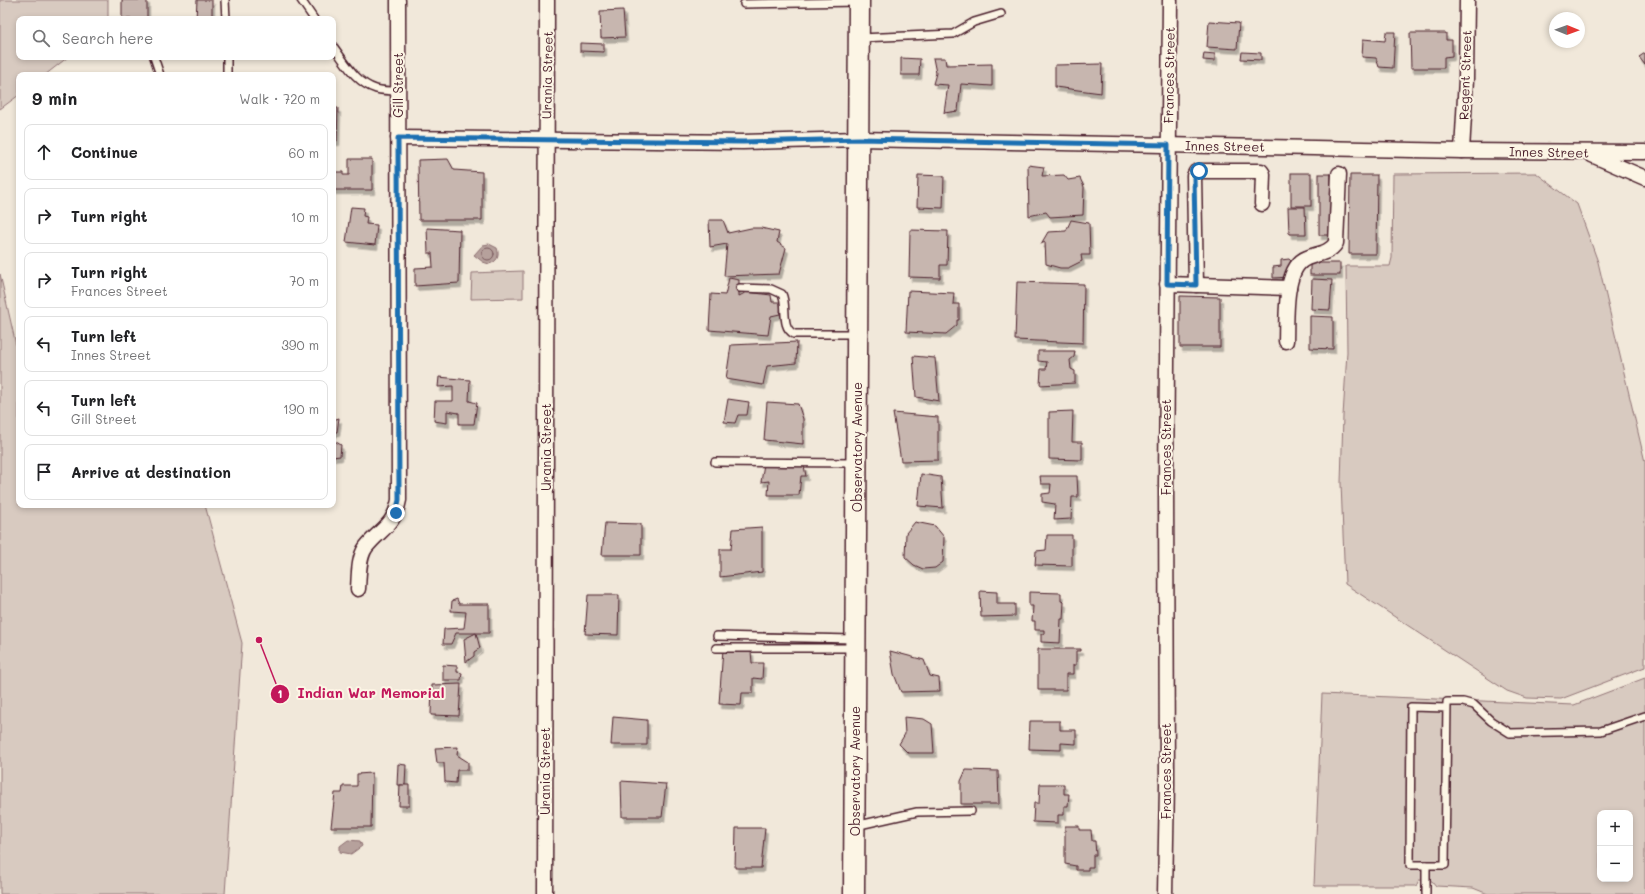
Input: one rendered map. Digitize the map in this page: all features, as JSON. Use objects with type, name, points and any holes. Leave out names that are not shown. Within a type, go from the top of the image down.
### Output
[{"type":"main road","name":"Observatory Avenue","points":[[854,894],[859,1]]},
{"type":"street","name":"Gill Street","points":[[358,590],[360,566],[366,548],[390,522],[396,513],[399,500],[398,0]]},
{"type":"street","name":"Urania Street","points":[[545,894],[546,140],[548,0]]},
{"type":"street","name":"Frances Street","points":[[1165,894],[1167,786],[1167,284],[1170,0]]},
{"type":"street","name":"Regent Street","points":[[1462,151],[1466,79],[1467,0]]},
{"type":"street","name":"Innes Street","points":[[398,138],[743,142],[859,139],[1462,151],[1645,152]]},
{"type":"street","points":[[1587,152],[1645,178]]},
{"type":"street","points":[[1196,285],[1194,176],[1196,172],[1261,171],[1262,204]]},
{"type":"street","points":[[1286,341],[1289,288],[1294,269],[1306,258],[1332,250],[1336,243],[1339,174]]},
{"type":"street","points":[[1167,284],[1289,288]]},
{"type":"lane","points":[[225,0],[226,16]]},
{"type":"lane","points":[[301,0],[312,16]]},
{"type":"lane","points":[[744,4],[859,1]]},
{"type":"lane","points":[[859,38],[953,34],[974,22],[1001,14]]},
{"type":"lane","points":[[336,50],[353,74],[366,85],[377,90],[398,91]]},
{"type":"lane","points":[[155,60],[159,72]]},
{"type":"lane","points":[[227,60],[227,72]]},
{"type":"lane","points":[[740,288],[771,289],[782,294],[785,298],[786,327],[789,332],[794,334],[858,334]]},
{"type":"lane","points":[[715,462],[857,463]]},
{"type":"lane","points":[[717,636],[856,644]]},
{"type":"lane","points":[[716,648],[856,644]]},
{"type":"lane","points":[[1447,708],[1411,707],[1410,865],[1445,865],[1447,708],[1447,702],[1463,702],[1474,705],[1491,721],[1510,733],[1601,731],[1645,716]]},
{"type":"lane","points":[[855,826],[917,812],[971,811]]},
{"type":"lane","points":[[1426,865],[1426,894]]},
{"type":"shaded area","points":[[0,0],[108,0],[108,16],[16,16],[16,60],[64,60],[49,72],[16,72],[16,97],[0,109]]},
{"type":"shaded area","points":[[1536,173],[1577,204],[1598,262],[1645,462],[1645,667],[1561,699],[1527,698],[1507,691],[1345,584],[1341,483],[1347,352],[1346,266],[1390,266],[1392,258],[1393,174]]},
{"type":"shaded area","points":[[523,271],[523,298],[471,299],[472,273]]},
{"type":"shaded area","points":[[0,274],[16,345],[16,508],[206,508],[242,643],[225,894],[0,894]]},
{"type":"shaded area","points":[[1645,678],[1645,894],[1488,894],[1473,888],[1436,886],[1432,881],[1419,880],[1416,886],[1314,886],[1322,694],[1574,705]]},
{"type":"water","points":[[489,244],[497,248],[498,256],[496,260],[489,264],[483,262],[474,255],[483,245]]},
{"type":"water","points":[[348,840],[360,841],[362,846],[351,854],[340,852],[340,846]]},
{"type":"building","points":[[122,0],[147,0],[147,16],[122,16]]},
{"type":"building","points":[[197,0],[212,0],[212,16],[196,16]]},
{"type":"building","points":[[623,10],[625,37],[601,38],[600,11]]},
{"type":"building","points":[[1209,21],[1239,23],[1237,49],[1207,47]]},
{"type":"building","points":[[1386,32],[1395,32],[1393,68],[1379,67],[1376,58],[1362,57],[1363,39],[1385,41]]},
{"type":"building","points":[[1410,33],[1446,33],[1446,40],[1452,40],[1452,56],[1444,57],[1444,68],[1411,68]]},
{"type":"building","points":[[580,43],[604,44],[604,52],[580,51]]},
{"type":"building","points":[[1242,52],[1261,53],[1261,60],[1241,59]]},
{"type":"building","points":[[1204,53],[1215,54],[1215,61],[1203,60]]},
{"type":"building","points":[[1645,53],[1645,65],[1639,57]]},
{"type":"building","points":[[901,58],[920,59],[919,75],[901,75]]},
{"type":"building","points":[[933,58],[945,58],[946,65],[992,64],[992,86],[961,84],[958,111],[944,113],[948,85],[933,84],[936,73]]},
{"type":"building","points":[[1102,64],[1101,93],[1055,87],[1055,65]]},
{"type":"building","points":[[336,108],[338,108],[337,141]]},
{"type":"building","points":[[349,159],[372,159],[372,190],[336,190],[336,172],[343,172],[343,175],[349,175]]},
{"type":"building","points":[[448,159],[454,170],[482,172],[482,220],[419,220],[418,160]]},
{"type":"building","points":[[1028,165],[1044,167],[1042,176],[1064,175],[1068,180],[1080,178],[1084,187],[1083,215],[1050,217],[1046,212],[1029,216]]},
{"type":"building","points":[[1291,173],[1311,173],[1311,206],[1291,206]]},
{"type":"building","points":[[1319,174],[1331,174],[1331,235],[1319,235]]},
{"type":"building","points":[[918,175],[944,176],[943,208],[917,207]]},
{"type":"building","points":[[1350,175],[1377,175],[1376,254],[1349,254]]},
{"type":"building","points":[[351,207],[364,208],[363,216],[367,217],[366,224],[377,225],[375,245],[346,242]]},
{"type":"building","points":[[1288,207],[1305,207],[1306,234],[1289,234]]},
{"type":"building","points":[[709,220],[723,220],[728,233],[751,228],[761,228],[779,232],[777,242],[786,248],[779,274],[724,276],[727,244],[710,247]]},
{"type":"building","points":[[1071,220],[1089,223],[1090,255],[1081,255],[1082,261],[1068,268],[1060,268],[1046,264],[1045,242],[1041,244],[1048,232],[1066,231]]},
{"type":"building","points":[[427,228],[460,230],[459,283],[415,286],[415,268],[433,267],[432,253],[428,253]]},
{"type":"building","points":[[910,230],[948,231],[947,265],[940,265],[940,278],[909,277]]},
{"type":"building","points":[[1289,259],[1293,263],[1290,277],[1273,278],[1273,267],[1281,266],[1281,260]]},
{"type":"building","points":[[1310,263],[1340,263],[1340,275],[1310,275]]},
{"type":"building","points":[[729,278],[739,280],[739,296],[747,292],[771,295],[772,302],[781,302],[780,314],[771,316],[768,335],[709,330],[711,294],[725,295]]},
{"type":"building","points":[[1312,279],[1332,280],[1330,310],[1311,309]]},
{"type":"building","points":[[1017,282],[1084,284],[1083,343],[1015,340]]},
{"type":"building","points":[[908,291],[954,293],[953,304],[959,304],[959,320],[957,320],[957,325],[946,334],[906,332]]},
{"type":"building","points":[[1180,296],[1220,297],[1220,347],[1180,347]]},
{"type":"building","points":[[1310,316],[1333,317],[1333,349],[1310,348]]},
{"type":"building","points":[[797,342],[796,363],[767,366],[763,385],[726,379],[731,345]]},
{"type":"building","points":[[1038,351],[1075,351],[1074,357],[1070,360],[1071,369],[1075,371],[1075,383],[1040,385],[1041,369],[1046,369],[1047,362],[1038,361]]},
{"type":"building","points":[[913,356],[935,358],[939,401],[916,397]]},
{"type":"building","points":[[439,377],[470,380],[469,401],[477,403],[474,424],[459,424],[459,413],[447,411],[447,423],[434,421],[435,401],[453,401],[453,386],[438,387]]},
{"type":"building","points":[[728,399],[749,402],[747,415],[738,415],[735,423],[724,422]]},
{"type":"building","points":[[767,402],[798,404],[803,419],[803,444],[764,440]]},
{"type":"building","points":[[1073,411],[1072,442],[1082,442],[1082,460],[1049,459],[1049,412]]},
{"type":"building","points":[[893,413],[938,417],[938,460],[901,461]]},
{"type":"building","points":[[339,418],[337,432],[336,432],[336,419]]},
{"type":"building","points":[[336,442],[341,445],[340,456],[336,457]]},
{"type":"building","points":[[764,464],[804,466],[806,476],[801,476],[799,495],[768,495],[769,481],[761,482]]},
{"type":"building","points":[[921,474],[941,477],[943,508],[918,506]]},
{"type":"building","points":[[1040,476],[1077,476],[1078,497],[1072,497],[1071,519],[1054,520],[1055,504],[1042,502],[1042,494],[1050,493],[1051,484],[1041,484]]},
{"type":"building","points":[[915,522],[935,526],[944,537],[943,562],[935,568],[923,569],[914,565],[905,557],[906,533]]},
{"type":"building","points":[[605,523],[641,524],[641,555],[602,555]]},
{"type":"building","points":[[762,527],[762,572],[720,577],[720,549],[731,549],[733,529]]},
{"type":"building","points":[[1047,535],[1072,535],[1072,566],[1035,565],[1036,551],[1046,550]]},
{"type":"building","points":[[980,591],[997,592],[997,604],[1015,604],[1015,616],[981,617]]},
{"type":"building","points":[[1029,592],[1061,593],[1061,601],[1064,602],[1063,619],[1061,619],[1060,643],[1041,642],[1041,634],[1044,634],[1044,630],[1035,630],[1035,621],[1032,621],[1033,606],[1029,606]]},
{"type":"building","points":[[588,595],[619,595],[618,635],[585,634]]},
{"type":"building","points":[[457,599],[459,604],[489,604],[489,633],[456,633],[451,644],[443,644],[444,629],[464,628],[466,612],[451,611],[452,601]]},
{"type":"building","points":[[476,633],[480,648],[474,652],[474,656],[466,662],[464,639]]},
{"type":"building","points":[[723,649],[751,651],[752,663],[763,663],[762,679],[753,678],[753,693],[742,693],[741,705],[719,704]]},
{"type":"building","points":[[1038,649],[1081,649],[1081,651],[1076,651],[1076,665],[1073,665],[1073,674],[1066,674],[1066,690],[1038,690]]},
{"type":"building","points":[[890,651],[924,660],[930,676],[939,678],[940,691],[901,692],[894,674]]},
{"type":"building","points":[[443,665],[457,666],[457,672],[462,673],[461,680],[443,680]]},
{"type":"building","points":[[461,684],[459,716],[431,715],[432,685]]},
{"type":"building","points":[[613,717],[647,720],[647,745],[611,745]]},
{"type":"building","points":[[904,717],[924,719],[932,724],[934,753],[908,753],[899,744],[905,734]]},
{"type":"building","points":[[1030,721],[1060,721],[1060,730],[1076,730],[1076,744],[1061,743],[1061,750],[1029,749]]},
{"type":"building","points":[[458,747],[457,755],[468,762],[468,770],[457,770],[456,783],[445,782],[444,763],[437,763],[435,748]]},
{"type":"building","points":[[398,764],[406,765],[405,785],[397,785]]},
{"type":"building","points":[[966,770],[998,771],[999,804],[961,804],[961,781]]},
{"type":"building","points":[[372,773],[371,827],[331,827],[335,793],[342,793],[343,786],[357,786],[357,774]]},
{"type":"building","points":[[621,781],[666,784],[662,817],[622,817]]},
{"type":"building","points":[[1040,784],[1064,784],[1064,794],[1069,794],[1068,806],[1064,806],[1064,815],[1058,815],[1058,823],[1033,822],[1034,803],[1039,803]]},
{"type":"building","points":[[400,785],[409,785],[409,806],[399,806]]},
{"type":"building","points":[[1065,826],[1079,826],[1079,830],[1091,830],[1092,841],[1095,841],[1096,855],[1093,855],[1093,867],[1088,867],[1088,870],[1076,870],[1076,866],[1065,864]]},
{"type":"building","points":[[736,828],[765,828],[761,868],[735,868]]},
{"type":"place","name":"Indian War Memorial","points":[[259,640]]},
{"type":"route","points":[[396,513],[399,500],[398,138],[743,142],[859,139],[1168,145],[1167,284],[1196,285],[1194,176],[1196,172],[1199,171]]}]
